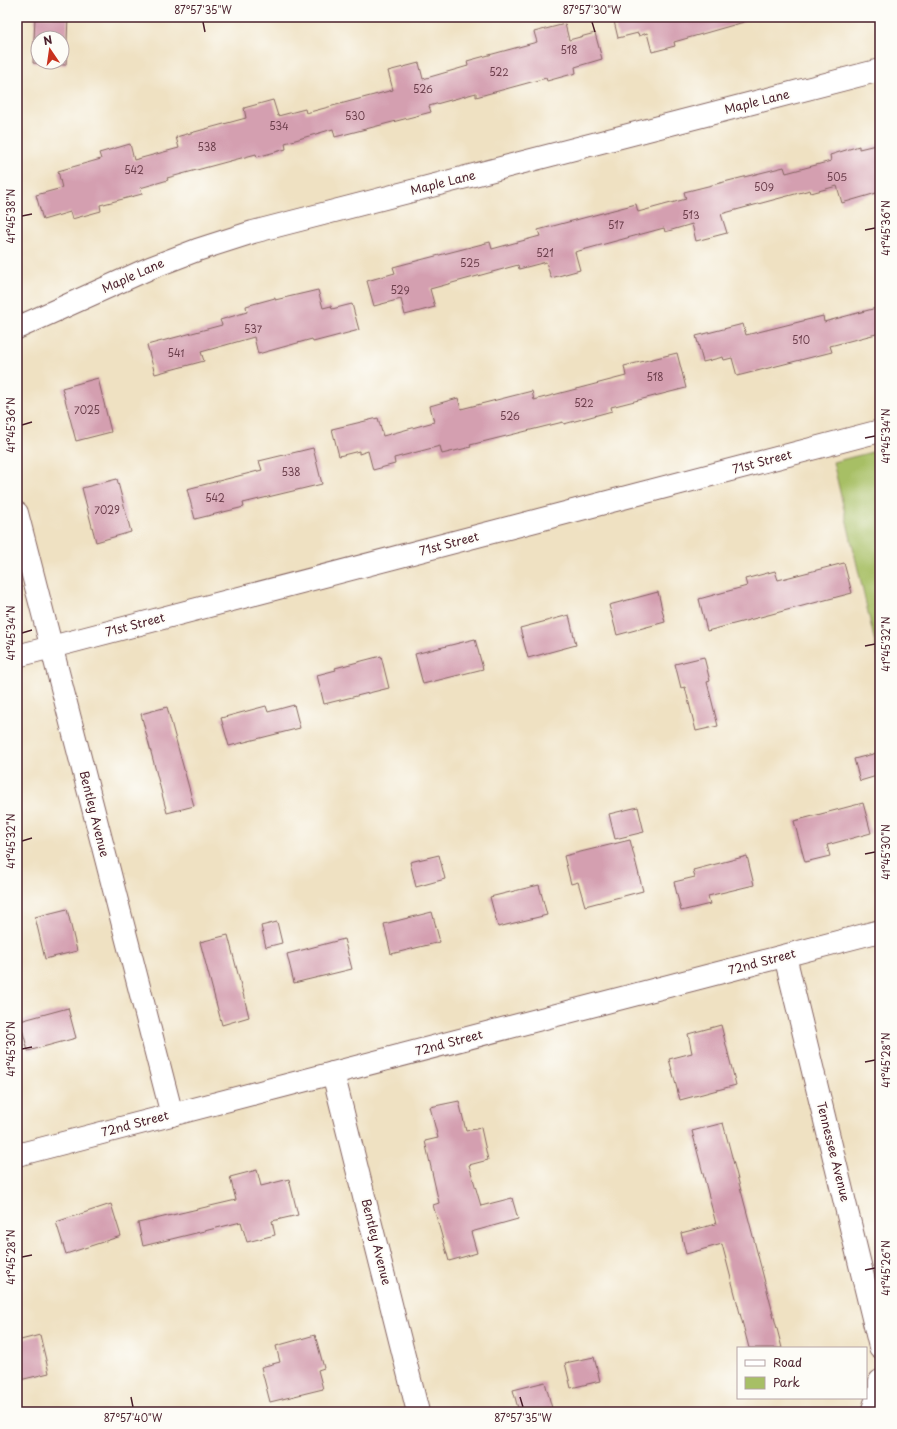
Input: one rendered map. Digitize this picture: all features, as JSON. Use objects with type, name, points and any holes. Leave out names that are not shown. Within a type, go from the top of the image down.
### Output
[{"type":"street","name":"Maple Lane","points":[[17,328],[150,268],[197,250],[253,232],[880,70]]},
{"type":"street","name":"71st Street","points":[[17,656],[880,431]]},
{"type":"street","name":"Bentley Avenue","points":[[17,513],[172,1115]]},
{"type":"street","name":"72nd Street","points":[[17,1155],[880,930]]},
{"type":"street","name":"Tennessee Avenue","points":[[785,956],[880,1347]]},
{"type":"street","name":"Bentley Avenue","points":[[333,1073],[418,1412]]},
{"type":"street","points":[[872,1412],[880,1389],[880,1381]]},
{"type":"green space","points":[[880,450],[880,664],[833,462]]},
{"type":"building","points":[[35,17],[68,17],[67,30],[34,30]]},
{"type":"building","points":[[613,17],[744,17],[744,22],[674,42],[675,46],[652,52],[647,33],[639,36],[638,33],[618,38]]},
{"type":"building","points":[[565,24],[569,40],[595,33],[602,59],[575,67],[576,73],[547,81],[546,78],[476,97],[476,93],[429,106],[431,112],[335,137],[333,129],[285,143],[286,149],[257,157],[256,154],[167,178],[168,180],[140,188],[142,194],[100,205],[101,211],[72,219],[70,212],[43,220],[36,195],[62,188],[58,171],[101,159],[99,153],[130,144],[134,160],[179,148],[176,137],[246,118],[244,108],[273,100],[278,116],[305,109],[306,113],[393,90],[388,71],[419,63],[423,79],[468,66],[467,61],[537,42],[534,32]]},
{"type":"building","points":[[880,144],[880,192],[842,203],[837,186],[811,193],[810,190],[721,214],[727,233],[696,241],[692,224],[665,232],[664,228],[575,252],[580,270],[551,278],[546,262],[519,269],[518,265],[430,289],[435,307],[405,315],[401,299],[374,306],[367,281],[395,273],[393,267],[490,242],[492,249],[540,236],[538,230],[636,204],[638,212],[686,199],[684,192],[784,167],[786,173],[831,161],[830,155],[859,146],[859,149]]},
{"type":"building","points":[[318,290],[323,308],[331,306],[332,309],[352,304],[359,330],[313,342],[312,339],[258,354],[254,337],[201,352],[204,361],[155,374],[147,345],[222,325],[220,320],[247,312],[246,306],[275,298],[275,300]]},
{"type":"building","points":[[880,307],[880,333],[830,346],[832,352],[737,376],[732,358],[724,360],[723,357],[703,362],[696,336],[743,324],[746,335],[823,316],[824,322]]},
{"type":"building","points":[[677,353],[686,388],[611,407],[612,411],[564,424],[563,422],[470,445],[471,447],[442,454],[440,446],[394,458],[395,464],[373,470],[368,451],[359,454],[359,451],[339,456],[332,429],[378,418],[383,436],[434,422],[430,406],[458,398],[461,409],[532,391],[534,400],[626,376],[624,366]]},
{"type":"building","points":[[98,378],[111,432],[76,441],[62,388]]},
{"type":"building","points":[[313,448],[322,484],[243,503],[244,507],[195,519],[187,489],[262,470],[259,461]]},
{"type":"building","points":[[117,479],[131,532],[96,542],[82,488]]},
{"type":"building","points":[[844,563],[852,593],[707,631],[699,599],[747,586],[745,579],[775,571],[778,580]]},
{"type":"building","points":[[658,592],[665,622],[617,635],[609,605]]},
{"type":"building","points":[[569,615],[576,645],[528,658],[520,628]]},
{"type":"building","points":[[475,639],[483,669],[423,684],[415,654]]},
{"type":"building","points":[[381,656],[389,688],[324,704],[317,675],[336,670],[335,668]]},
{"type":"building","points":[[704,657],[710,681],[707,682],[718,726],[696,731],[685,687],[681,688],[675,664]]},
{"type":"building","points":[[294,705],[300,728],[229,746],[221,718],[266,706],[268,712]]},
{"type":"building","points":[[167,707],[194,806],[167,813],[141,714]]},
{"type":"building","points":[[877,753],[880,763],[880,775],[860,781],[854,759]]},
{"type":"building","points":[[863,803],[871,833],[827,845],[830,856],[805,862],[794,821]]},
{"type":"building","points":[[638,807],[644,832],[615,839],[609,814]]},
{"type":"building","points":[[630,840],[643,891],[585,906],[578,882],[571,884],[564,856]]},
{"type":"building","points":[[439,855],[445,879],[416,887],[410,862]]},
{"type":"building","points":[[747,856],[754,885],[708,896],[710,904],[681,911],[674,882],[695,877],[693,870]]},
{"type":"building","points":[[539,885],[547,915],[498,927],[490,897]]},
{"type":"building","points":[[67,909],[77,951],[45,959],[35,917]]},
{"type":"building","points":[[432,912],[440,942],[391,954],[384,924]]},
{"type":"building","points":[[277,922],[282,943],[266,947],[261,926]]},
{"type":"building","points":[[228,935],[249,1017],[222,1025],[200,942]]},
{"type":"building","points":[[344,939],[352,969],[294,983],[287,954]]},
{"type":"building","points":[[68,1008],[76,1038],[28,1051],[20,1021]]},
{"type":"building","points":[[721,1025],[736,1085],[680,1100],[669,1059],[692,1053],[688,1034]]},
{"type":"building","points":[[459,1101],[466,1131],[481,1128],[488,1160],[469,1165],[481,1206],[512,1198],[518,1219],[471,1232],[477,1253],[449,1261],[433,1205],[439,1203],[425,1141],[438,1138],[430,1107]]},
{"type":"building","points":[[723,1123],[782,1347],[749,1347],[722,1244],[686,1254],[681,1233],[716,1224],[692,1131]]},
{"type":"building","points":[[257,1170],[261,1186],[289,1179],[298,1215],[272,1221],[275,1235],[247,1242],[241,1222],[143,1246],[138,1223],[236,1200],[230,1177]]},
{"type":"building","points":[[111,1204],[121,1236],[66,1254],[56,1222]]},
{"type":"building","points":[[40,1335],[49,1373],[20,1380],[17,1369],[17,1341]]},
{"type":"building","points":[[315,1335],[324,1368],[318,1370],[323,1389],[270,1402],[261,1367],[280,1362],[276,1346]]},
{"type":"building","points":[[594,1357],[600,1381],[571,1388],[565,1363]]},
{"type":"building","points":[[545,1382],[553,1412],[519,1412],[513,1390]]}]
